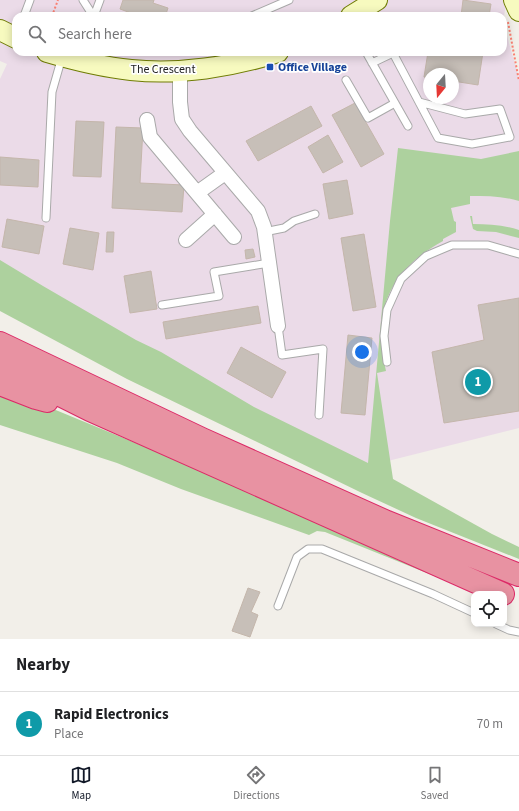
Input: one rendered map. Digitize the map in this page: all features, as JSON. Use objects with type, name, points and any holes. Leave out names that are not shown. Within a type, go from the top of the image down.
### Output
[{"type":"highway","points":[[0,328],[15,336],[64,373]]},
{"type":"highway","points":[[0,343],[202,439],[387,522],[519,575]]},
{"type":"highway","points":[[0,365],[90,410],[496,591]]},
{"type":"highway","points":[[0,384],[36,398],[90,410]]},
{"type":"highway","points":[[507,596],[519,601]]},
{"type":"street","points":[[358,12],[377,0]]},
{"type":"street","name":"The Crescent","points":[[65,56],[131,70],[180,71],[216,67],[231,58],[260,58],[266,56]]},
{"type":"street","points":[[180,71],[180,102],[182,119],[225,173],[258,211],[264,232],[278,326]]},
{"type":"street","points":[[146,120],[150,137],[234,237]]},
{"type":"street","points":[[197,193],[225,173]]},
{"type":"street","points":[[186,240],[215,214]]},
{"type":"lane","points":[[26,12],[30,0]]},
{"type":"lane","points":[[83,0],[90,12]]},
{"type":"lane","points":[[95,12],[100,0]]},
{"type":"lane","points":[[261,12],[289,0]]},
{"type":"lane","points":[[46,218],[55,56]]},
{"type":"lane","points":[[368,56],[408,126]]},
{"type":"lane","points":[[372,63],[387,56]]},
{"type":"lane","points":[[395,56],[438,138],[472,144],[510,137],[500,109],[465,114],[419,102]]},
{"type":"lane","points":[[346,80],[368,118],[395,103]]},
{"type":"lane","points":[[264,232],[284,228],[294,221],[315,214]]},
{"type":"lane","points":[[387,362],[384,336],[386,310],[401,279],[426,256],[452,245],[488,245],[519,254]]},
{"type":"lane","points":[[162,305],[219,296],[214,272],[269,263]]},
{"type":"lane","points":[[278,326],[282,355],[323,349],[319,415]]},
{"type":"lane","points":[[278,606],[297,557],[308,549],[322,549],[433,594],[471,612]]},
{"type":"lane","points":[[502,627],[519,632]]},
{"type":"path","points":[[54,12],[58,0]]},
{"type":"path","points":[[513,9],[519,81]]},
{"type":"shaded area","points":[[0,0],[507,0],[505,12],[12,12],[12,56],[507,56],[507,36],[519,78],[519,428],[368,466],[288,429],[0,269],[0,79],[7,64],[0,61]]},
{"type":"green space","points":[[398,148],[481,159],[519,151],[519,201],[501,197],[470,196],[470,204],[451,208],[454,221],[456,222],[456,232],[443,239],[443,241],[419,257],[400,276],[392,288],[383,314],[381,329],[381,345],[386,371],[377,373],[393,479],[492,534],[519,547],[519,559],[416,518],[362,493],[127,379],[0,311],[0,260],[254,407],[368,463]]},
{"type":"green space","points":[[470,216],[472,216],[473,224],[496,225],[519,230],[519,238],[496,232],[477,231],[473,229]]},
{"type":"green space","points":[[0,387],[230,482],[398,560],[477,591],[472,591],[325,532],[317,531],[309,535],[181,489],[117,463],[0,425]]},
{"type":"building","points":[[123,0],[154,0],[153,3],[168,8],[167,12],[128,12],[120,9]]},
{"type":"building","points":[[463,0],[491,4],[490,12],[462,12]]},
{"type":"building","points":[[427,56],[482,56],[478,85],[459,82],[459,68],[425,68]]},
{"type":"building","points":[[355,103],[384,154],[361,167],[332,115]]},
{"type":"building","points":[[311,106],[322,126],[258,161],[246,141]]},
{"type":"building","points":[[76,121],[104,122],[101,177],[73,176]]},
{"type":"building","points":[[116,127],[143,128],[140,183],[184,185],[182,212],[112,208]]},
{"type":"building","points":[[328,135],[343,162],[323,173],[308,147]]},
{"type":"building","points":[[0,157],[39,160],[38,187],[0,185]]},
{"type":"building","points":[[347,180],[353,214],[329,219],[323,184]]},
{"type":"building","points":[[7,219],[44,226],[39,254],[2,247]]},
{"type":"building","points":[[70,228],[99,233],[93,270],[63,264]]},
{"type":"building","points":[[107,232],[114,232],[113,252],[106,252]]},
{"type":"building","points":[[364,234],[376,307],[353,311],[341,238]]},
{"type":"building","points":[[253,249],[255,257],[246,259],[245,250]]},
{"type":"building","points":[[151,271],[157,309],[130,313],[124,276]]},
{"type":"building","points":[[519,298],[519,411],[444,423],[432,352],[484,340],[478,305]]},
{"type":"building","points":[[258,306],[261,323],[166,339],[163,322]]},
{"type":"building","points":[[348,335],[372,338],[365,415],[341,413]]},
{"type":"building","points":[[241,347],[286,372],[272,398],[227,373]]},
{"type":"building","points":[[248,588],[260,592],[251,612],[258,615],[250,637],[232,631]]},
{"type":"place","name":"Office Village","points":[[270,67]]},
{"type":"place","name":"Rapid Electronics","points":[[478,382]]}]
